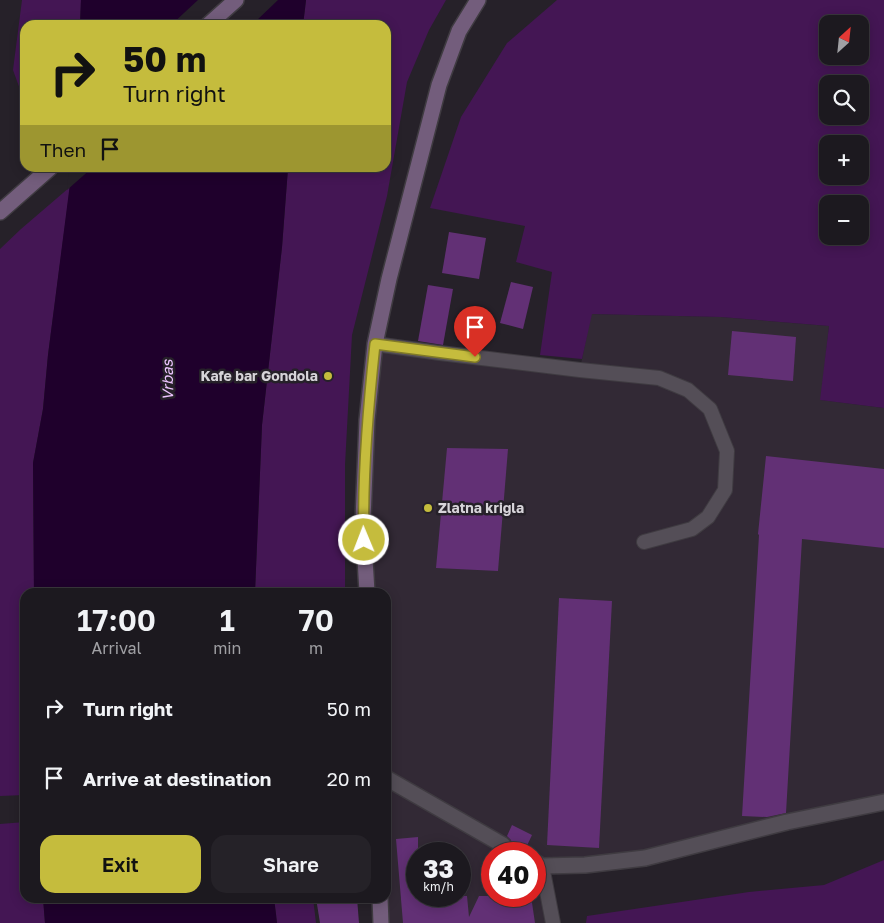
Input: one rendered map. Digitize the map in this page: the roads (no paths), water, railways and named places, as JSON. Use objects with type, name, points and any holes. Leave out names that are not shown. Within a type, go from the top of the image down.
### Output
[{"type":"street","points":[[214,20],[236,0]]},
{"type":"street","points":[[367,588],[363,520],[368,420],[375,344],[389,279],[439,85],[459,31],[478,0]]},
{"type":"street","points":[[0,212],[45,172]]},
{"type":"street","points":[[391,781],[498,842]]},
{"type":"street","points":[[546,864],[586,865],[644,858],[787,822],[884,802]]},
{"type":"street","points":[[380,903],[381,923]]},
{"type":"lane","points":[[375,344],[660,378],[688,390],[710,409],[727,451],[725,490],[708,517],[692,529],[644,542]]},
{"type":"lane","points":[[546,894],[553,923]]},
{"type":"water","points":[[81,0],[306,0],[304,20],[80,20]]},
{"type":"water","name":"Vrbas","points":[[71,172],[288,172],[282,247],[262,425],[255,588],[34,588],[33,463],[43,409]]},
{"type":"water","points":[[43,903],[275,903],[277,923],[45,923]]},
{"type":"place","name":"Kafe bar Gondola","points":[[328,376]]},
{"type":"place","name":"Zlatna krigla","points":[[428,508]]}]
